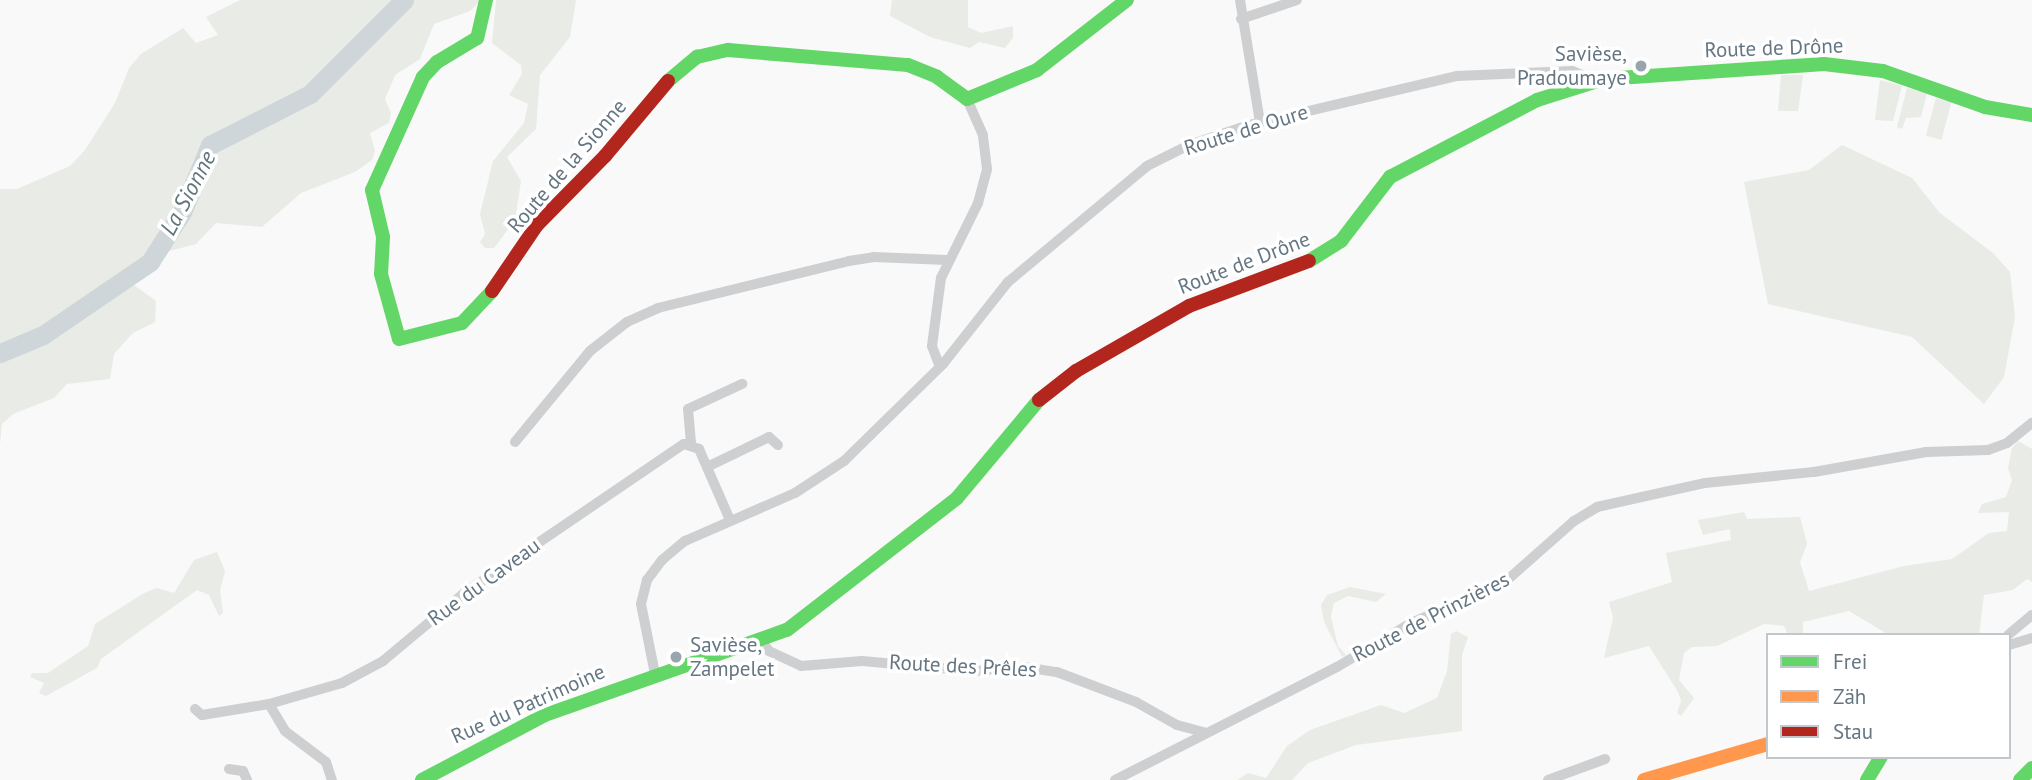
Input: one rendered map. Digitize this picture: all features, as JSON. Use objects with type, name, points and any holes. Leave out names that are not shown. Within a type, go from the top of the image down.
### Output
[{"type":"street","name":"Route de la Sionne","points":[[486,0],[477,38],[438,62],[419,84],[372,190],[383,237],[381,274],[392,300],[392,324],[399,339],[462,323],[483,305],[537,225],[605,156],[668,81],[697,57],[728,50],[908,65],[937,77],[967,99]]},
{"type":"street","points":[[940,367],[933,358],[934,317],[947,260],[986,181],[985,141],[967,99],[1037,69],[1127,0]]},
{"type":"street","points":[[1240,0],[1260,122]]},
{"type":"street","points":[[1241,19],[1297,0]]},
{"type":"street","name":"Route de Drône","points":[[655,674],[761,640],[796,624],[946,507],[979,476],[1040,399],[1097,357],[1189,306],[1324,255],[1341,241],[1381,186],[1403,168],[1537,100],[1586,83],[1758,66],[1841,64],[1900,76],[1985,107],[2032,115]]},
{"type":"street","name":"Route de Oure","points":[[655,674],[641,604],[647,580],[678,546],[730,520],[795,493],[838,465],[940,367],[1008,282],[1109,195],[1166,156],[1260,122],[1457,76],[1572,71],[1582,75],[1586,83]]},
{"type":"street","points":[[515,442],[590,351],[627,322],[658,308],[849,261],[874,257],[947,260]]},
{"type":"street","points":[[730,520],[707,467],[691,443],[688,409],[742,384]]},
{"type":"street","name":"Route de Prinzières","points":[[1115,780],[1204,732],[1337,667],[1420,618],[1498,585],[1574,521],[1613,502],[1713,482],[1825,471],[1936,451],[1988,450],[2007,443],[2032,423]]},
{"type":"street","points":[[707,467],[769,437],[778,445]]},
{"type":"street","name":"Rue du Caveau","points":[[195,709],[202,715],[269,704],[342,682],[374,666],[463,594],[677,448],[691,443]]},
{"type":"street","points":[[2010,633],[2032,615]]},
{"type":"street","points":[[2011,644],[2032,638]]},
{"type":"street","name":"Route des Prêles","points":[[761,640],[769,651],[801,666],[862,661],[975,671],[1024,667],[1057,672],[1136,702],[1177,725],[1204,732]]},
{"type":"street","name":"Rue du Patrimoine","points":[[422,780],[516,728],[655,674]]},
{"type":"street","points":[[269,704],[285,732],[326,762],[332,780]]},
{"type":"street","points":[[1644,780],[1766,745]]},
{"type":"street","points":[[1548,780],[1605,759]]},
{"type":"street","points":[[1867,780],[1880,759]]},
{"type":"street","points":[[2020,780],[2032,768]]},
{"type":"street","points":[[229,769],[243,771],[247,780]]},
{"type":"shaded area","points":[[240,0],[481,0],[470,11],[434,24],[420,59],[395,75],[385,99],[391,113],[389,123],[370,133],[375,151],[372,160],[355,172],[301,193],[262,227],[216,223],[196,244],[170,251],[158,246],[156,253],[137,260],[129,270],[134,285],[156,301],[155,322],[133,333],[114,354],[110,379],[67,384],[54,398],[13,414],[2,424],[0,444],[0,189],[17,189],[70,166],[85,150],[115,103],[129,68],[141,54],[183,28],[196,43],[218,35],[206,17]]},
{"type":"shaded area","points":[[496,0],[576,0],[570,37],[540,75],[536,129],[507,157],[521,181],[515,220],[494,248],[485,248],[480,242],[485,234],[480,214],[493,161],[524,123],[528,104],[509,95],[522,74],[521,65],[492,43]]},
{"type":"shaded area","points":[[892,0],[968,0],[968,27],[981,33],[1013,26],[1013,38],[1005,48],[979,42],[970,48],[930,37],[890,16]]},
{"type":"shaded area","points":[[1781,75],[1803,75],[1798,111],[1778,111]]},
{"type":"shaded area","points":[[1880,80],[1902,86],[1893,121],[1875,120]]},
{"type":"shaded area","points":[[1907,88],[1927,93],[1921,117],[1906,118],[1902,129],[1897,127]]},
{"type":"shaded area","points":[[1936,98],[1951,102],[1941,140],[1926,136]]},
{"type":"shaded area","points":[[1842,145],[1912,178],[1940,213],[1993,253],[2010,272],[2015,317],[2004,377],[1984,404],[1912,337],[1768,304],[1744,182],[1809,170]]},
{"type":"shaded area","points":[[2018,441],[2032,449],[2032,582],[2027,579],[2013,590],[1984,595],[1979,633],[1886,633],[1849,611],[1803,622],[1803,633],[1787,633],[1784,626],[1764,624],[1717,646],[1692,647],[1684,653],[1679,680],[1694,698],[1681,716],[1677,713],[1681,701],[1678,692],[1649,646],[1604,658],[1613,618],[1609,602],[1672,582],[1666,553],[1731,540],[1730,529],[1703,535],[1698,520],[1744,512],[1747,519],[1800,517],[1807,544],[1800,562],[1809,591],[1904,566],[1952,559],[1989,533],[2007,531],[2009,512],[1978,513],[1982,504],[2006,497],[2012,480],[2008,468],[2012,448]]},
{"type":"shaded area","points":[[217,552],[225,571],[220,590],[223,613],[219,616],[209,595],[197,590],[101,659],[97,668],[46,696],[39,693],[44,683],[30,677],[32,673],[48,673],[88,646],[95,624],[144,593],[157,588],[174,593],[194,560]]},
{"type":"shaded area","points":[[1350,587],[1386,594],[1376,602],[1348,596],[1334,603],[1331,617],[1338,646],[1346,655],[1342,657],[1324,622],[1321,605],[1327,595]]},
{"type":"shaded area","points":[[1456,631],[1468,637],[1462,655],[1462,731],[1356,745],[1308,763],[1292,780],[1237,780],[1248,773],[1266,778],[1287,746],[1310,730],[1381,705],[1404,713],[1437,698],[1447,671],[1451,634]]},
{"type":"waterway","name":"La Sionne","points":[[0,353],[43,335],[150,262],[182,212],[210,145],[310,94],[404,0]]},
{"type":"traffic: fast","points":[[486,0],[477,38],[437,62],[423,77],[372,190],[383,237],[381,274],[399,339],[462,323],[492,291]]},
{"type":"traffic: fast","points":[[668,81],[697,57],[728,50],[908,65],[937,77],[967,99],[1037,70],[1127,0]]},
{"type":"traffic: fast","points":[[1309,261],[1341,241],[1390,177],[1537,100],[1604,79],[1824,64],[1883,71],[1985,107],[2032,115]]},
{"type":"traffic: fast","points":[[422,780],[545,715],[787,630],[957,498],[1039,400]]},
{"type":"traffic: fast","points":[[1867,780],[1880,759]]},
{"type":"traffic: fast","points":[[2020,780],[2032,768]]},
{"type":"traffic: slow","points":[[1644,780],[1766,745]]},
{"type":"traffic: jam","points":[[492,291],[537,225],[605,156],[668,81]]},
{"type":"traffic: jam","points":[[1039,400],[1076,371],[1189,306],[1309,261]]},
{"type":"place","name":"Savièse, Pradoumaye","points":[[1641,66]]},
{"type":"place","name":"Savièse, Zampelet","points":[[676,657]]}]
